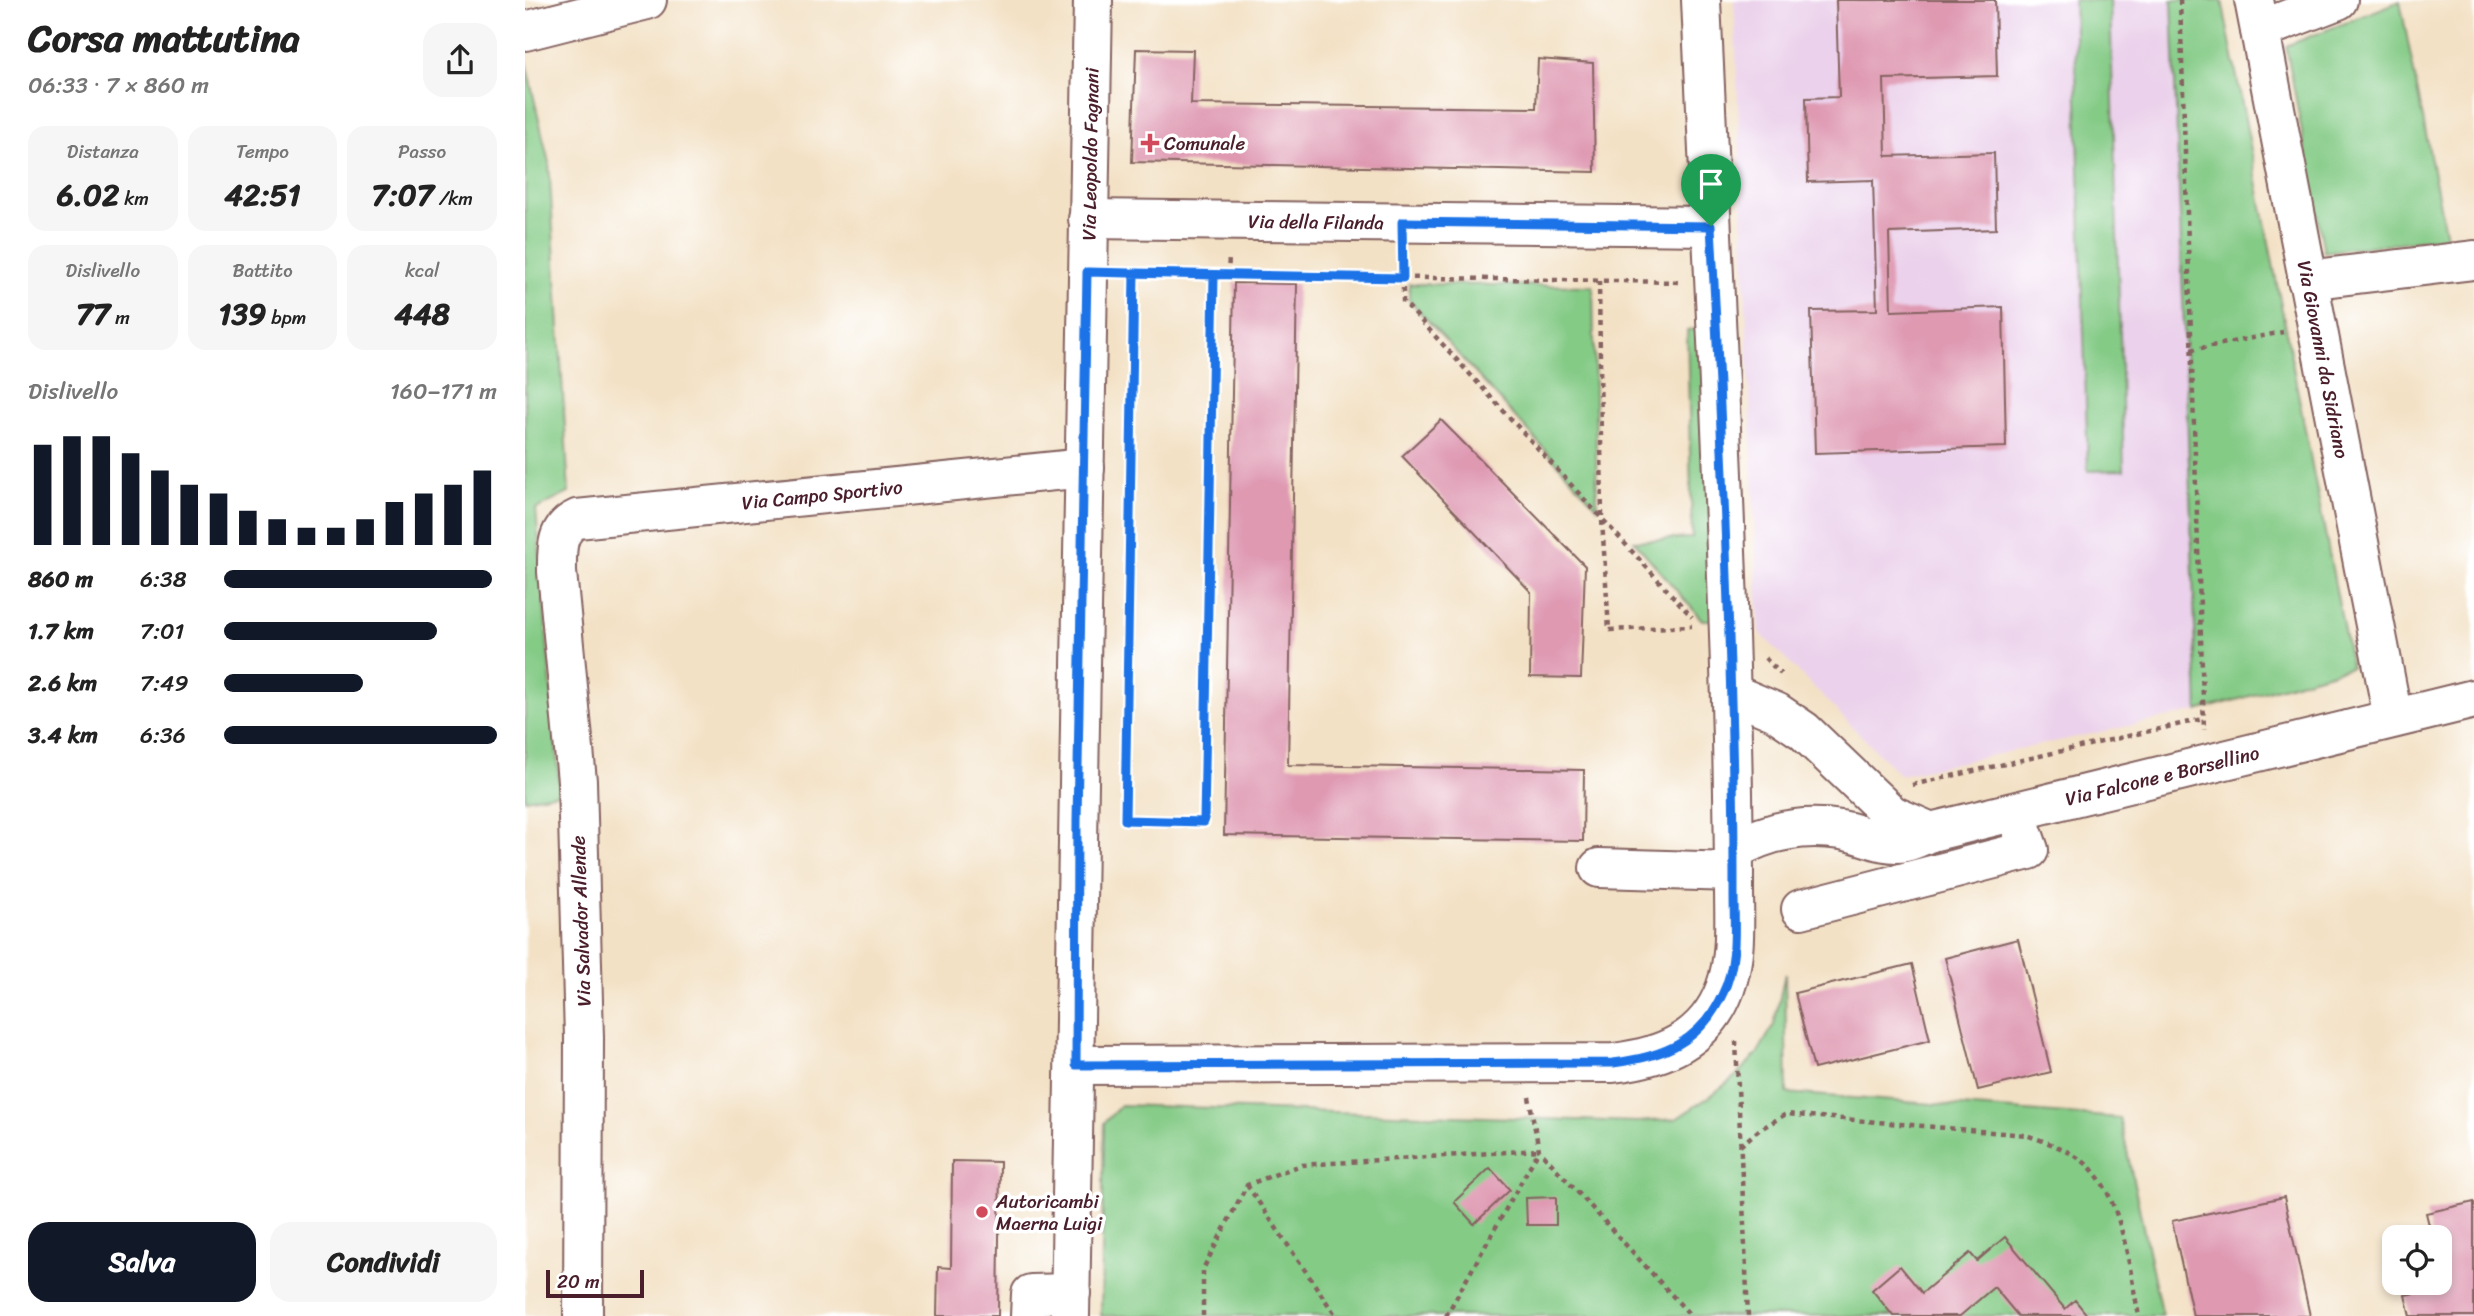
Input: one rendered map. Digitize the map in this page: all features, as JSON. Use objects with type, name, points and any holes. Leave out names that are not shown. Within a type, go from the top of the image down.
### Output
[{"type":"street","points":[[525,32],[647,0]]},
{"type":"street","name":"Via Leopoldo Fagnani","points":[[1070,1304],[1093,0]]},
{"type":"street","points":[[1076,1065],[1613,1063],[1644,1059],[1669,1051],[1712,1015],[1724,991],[1734,960],[1735,861],[1731,693],[1701,0]]},
{"type":"street","points":[[2257,15],[2338,0]]},
{"type":"street","name":"Via Giovanni da Sidriano","points":[[2257,15],[2393,718]]},
{"type":"street","name":"Via della Filanda","points":[[1088,219],[1711,226]]},
{"type":"street","points":[[2307,279],[2474,260]]},
{"type":"street","name":"Via Campo Sportivo","points":[[564,529],[577,519],[1084,468]]},
{"type":"street","name":"Via Salvador Allende","points":[[564,529],[558,539],[557,572],[577,781],[584,1038],[583,1316]]},
{"type":"street","points":[[1731,693],[1776,712],[1804,731],[1892,815],[1931,832]]},
{"type":"street","name":"Via Falcone e Borsellino","points":[[1735,861],[1753,839],[1783,830],[1812,827],[1840,830],[1886,842],[1903,843],[1931,832],[2474,699]]},
{"type":"street","points":[[1801,909],[2029,850],[2016,813]]},
{"type":"street","points":[[1599,868],[1735,861]]},
{"type":"street","points":[[1030,1316],[1031,1294],[1070,1304]]},
{"type":"path","points":[[2180,0],[2205,765]]},
{"type":"path","points":[[1402,222],[1403,301],[1602,520],[1700,626],[1609,630],[1602,520],[1599,281]]},
{"type":"path","points":[[1087,272],[1714,282]]},
{"type":"path","points":[[1134,273],[1125,820],[1138,821],[1204,822],[1214,275]]},
{"type":"path","points":[[2191,350],[2316,326]]},
{"type":"path","points":[[1763,657],[1782,675]]},
{"type":"path","points":[[1903,786],[2203,719]]},
{"type":"path","points":[[1724,991],[1735,1029],[1748,1316]]},
{"type":"path","points":[[1526,1063],[1527,1090],[1539,1150],[1691,1316]]},
{"type":"path","points":[[1740,1146],[1759,1130],[1786,1114],[2026,1135],[2058,1146],[2085,1163],[2105,1186],[2119,1223],[2139,1316]]},
{"type":"path","points":[[1203,1316],[1203,1269],[1247,1185],[1301,1165],[1539,1150]]},
{"type":"path","points":[[1446,1316],[1539,1150]]},
{"type":"path","points":[[1247,1185],[1336,1316]]},
{"type":"shaded area","points":[[1734,0],[2172,0],[2198,711],[1900,775],[1759,632]]},
{"type":"green space","points":[[2074,0],[2110,0],[2124,470],[2088,471]]},
{"type":"green space","points":[[2172,0],[2222,0],[2351,667],[2198,711]]},
{"type":"green space","points":[[2400,1],[2446,237],[2324,252],[2286,46]]},
{"type":"green space","points":[[525,59],[549,163],[569,493],[536,509],[560,793],[525,799]]},
{"type":"green space","points":[[1409,284],[1593,286],[1597,507],[1409,300]]},
{"type":"green space","points":[[1708,328],[1722,620],[1702,620],[1634,541],[1692,538],[1687,330]]},
{"type":"green space","points":[[1785,974],[1787,1093],[2120,1118],[2162,1316],[1101,1316],[1104,1123],[1121,1105],[1638,1122],[1676,1119],[1737,1075],[1757,1054],[1774,1025]]},
{"type":"building","points":[[1836,0],[1995,0],[1997,76],[1884,79],[1886,156],[1994,153],[1996,229],[1889,233],[1891,311],[2003,307],[2006,447],[1815,453],[1811,311],[1877,310],[1873,180],[1808,182],[1806,98],[1839,97]]},
{"type":"building","points":[[1136,49],[1193,50],[1191,104],[1536,108],[1538,59],[1593,63],[1595,172],[1132,162]]},
{"type":"building","points":[[1234,283],[1297,284],[1288,765],[1584,770],[1583,841],[1224,835]]},
{"type":"building","points":[[1441,420],[1585,566],[1581,678],[1530,677],[1531,592],[1402,456]]},
{"type":"building","points":[[2018,939],[2051,1072],[1978,1090],[1945,958]]},
{"type":"building","points":[[1912,964],[1930,1040],[1814,1069],[1795,993]]},
{"type":"building","points":[[952,1161],[1000,1162],[998,1316],[937,1316],[938,1267],[951,1268]]},
{"type":"building","points":[[1490,1168],[1510,1190],[1474,1224],[1454,1202]]},
{"type":"building","points":[[1556,1197],[1556,1225],[1527,1225],[1526,1198]]},
{"type":"building","points":[[2284,1197],[2310,1316],[2193,1316],[2172,1221]]},
{"type":"building","points":[[2474,1202],[2474,1316],[2410,1316],[2405,1295],[2452,1295],[2452,1225],[2429,1225],[2426,1213]]},
{"type":"building","points":[[2005,1237],[2065,1309],[2075,1300],[2088,1316],[2018,1316],[1994,1287],[1960,1316],[1893,1316],[1872,1290],[1900,1266],[1922,1293],[1970,1253],[1977,1261]]},
{"type":"place","name":"Comunale","points":[[1150,143]]},
{"type":"place","name":"Autoricambi Maerna Luigi","points":[[982,1212]]},
{"type":"route","points":[[1711,226],[1402,222],[1403,278],[1134,273],[1125,820],[1204,822],[1214,275],[1134,273],[1087,272],[1077,821],[1076,1065],[1613,1063],[1644,1059],[1669,1051],[1712,1015],[1724,991],[1734,960],[1735,850],[1711,226]]}]
